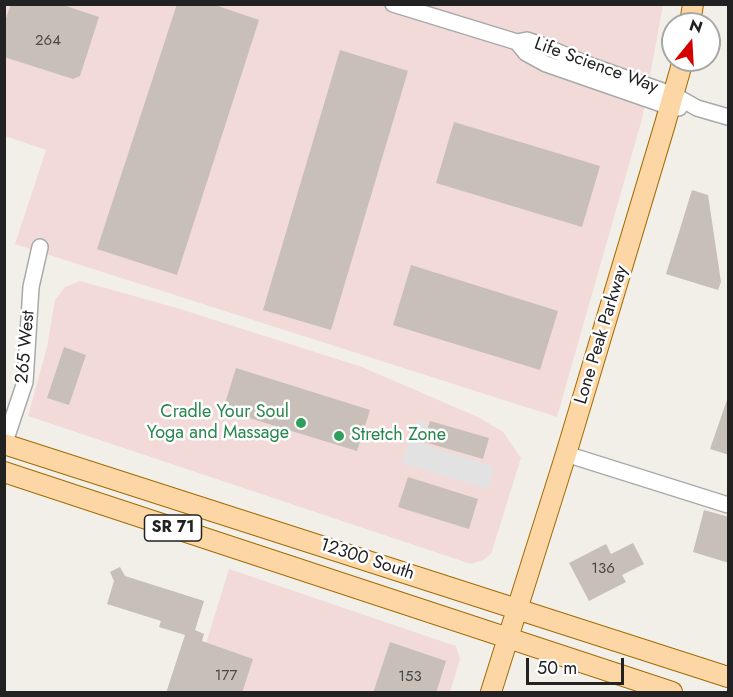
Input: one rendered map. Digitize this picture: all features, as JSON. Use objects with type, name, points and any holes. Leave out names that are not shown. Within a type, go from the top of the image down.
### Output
[{"type":"main road","name":"Lone Peak Parkway","points":[[492,693],[680,72]]},
{"type":"main road","name":"12300 South","points":[[5,445],[729,676]]},
{"type":"main road","name":"12300 South","points":[[4,472],[672,693]]},
{"type":"street","name":"Life Science Way","points":[[393,4],[517,42],[526,53],[546,64],[729,117]]},
{"type":"street","name":"265 West","points":[[5,445],[25,382],[31,287],[40,247]]},
{"type":"street","points":[[566,454],[729,505]]},
{"type":"shaded area","points":[[5,5],[663,5],[642,119],[557,417],[15,244],[46,150],[5,136]]},
{"type":"shaded area","points":[[80,281],[177,308],[362,367],[480,418],[503,432],[521,458],[491,554],[471,564],[28,416],[47,347],[55,300],[65,287]]},
{"type":"shaded area","points":[[417,420],[428,424],[422,444],[495,467],[488,489],[401,463]]},
{"type":"shaded area","points":[[229,569],[456,646],[460,659],[450,692],[191,692]]},
{"type":"building","points":[[11,4],[60,4],[99,17],[80,76],[73,79],[4,57],[4,24]]},
{"type":"building","points":[[177,4],[212,4],[259,20],[177,275],[97,249]]},
{"type":"building","points":[[340,50],[408,71],[331,330],[263,310]]},
{"type":"building","points":[[454,122],[600,166],[582,227],[436,183]]},
{"type":"building","points":[[692,190],[708,195],[721,282],[718,290],[666,274]]},
{"type":"building","points":[[411,265],[558,311],[540,370],[393,325]]},
{"type":"building","points":[[64,347],[86,355],[69,405],[47,398]]},
{"type":"building","points":[[236,368],[370,410],[357,451],[223,410]]},
{"type":"building","points":[[727,400],[729,401],[729,455],[710,449]]},
{"type":"building","points":[[430,421],[489,438],[483,459],[424,442]]},
{"type":"building","points":[[408,477],[478,499],[469,529],[398,507]]},
{"type":"building","points":[[704,510],[729,517],[729,563],[693,552]]},
{"type":"building","points":[[633,543],[644,564],[622,575],[626,582],[589,601],[569,563],[606,544],[611,554]]},
{"type":"building","points":[[120,567],[125,576],[204,601],[195,630],[204,634],[202,641],[253,659],[242,693],[166,693],[185,635],[159,627],[161,621],[107,604],[114,581],[110,572]]},
{"type":"building","points":[[390,642],[446,661],[436,693],[373,693]]},
{"type":"place","name":"Cradle Your Soul Yoga and Massage","points":[[301,423]]},
{"type":"place","name":"Stretch Zone","points":[[339,436]]}]
